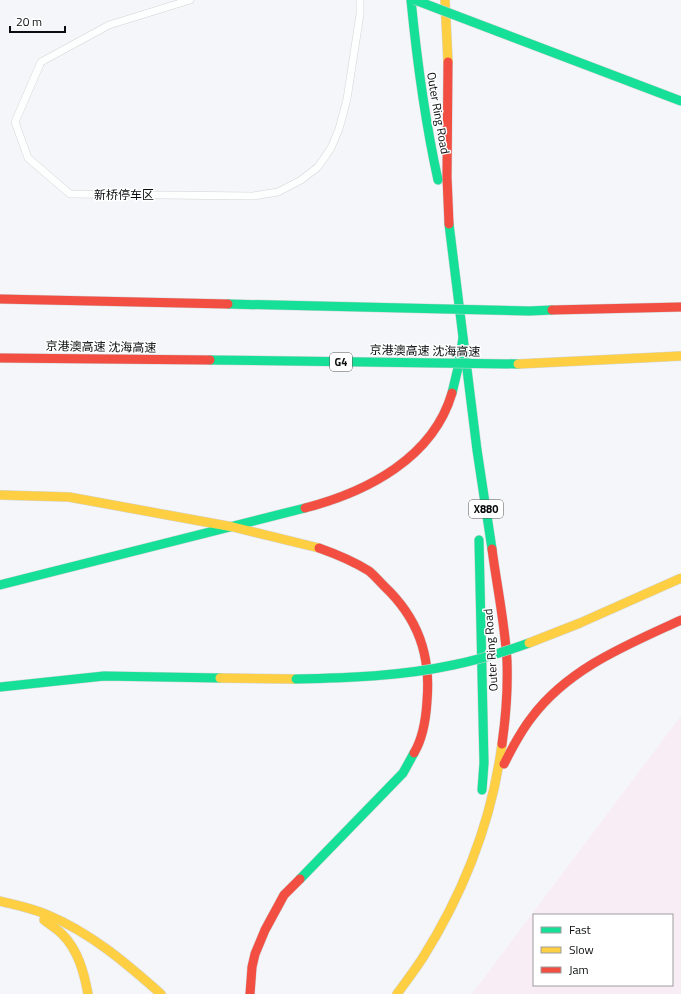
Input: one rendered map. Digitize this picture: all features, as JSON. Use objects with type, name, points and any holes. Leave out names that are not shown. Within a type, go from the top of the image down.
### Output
[{"type":"main road","name":"Outer Ring Road","points":[[411,0],[417,64],[424,106],[435,165],[450,228]]},
{"type":"main road","points":[[414,0],[681,101]]},
{"type":"main road","name":"Outer Ring Road","points":[[397,994],[428,950],[450,911],[468,871],[481,834],[492,795],[506,715],[507,675],[504,630],[477,448],[450,228],[447,165],[448,43],[445,0]]},
{"type":"main road","points":[[0,299],[529,311],[681,307]]},
{"type":"main road","points":[[0,586],[328,502],[364,488],[396,469],[422,447],[443,418],[456,382],[463,338]]},
{"type":"main road","name":"京港澳高速 沈海高速","points":[[0,358],[528,364],[681,356]]},
{"type":"main road","name":"Outer Ring Road","points":[[477,448],[478,519]]},
{"type":"main road","points":[[0,495],[69,498],[116,505],[233,527],[313,546],[341,556],[370,572],[391,592],[409,614],[420,639],[427,662],[428,691],[426,717],[417,748],[403,773],[284,895],[269,918],[258,943],[252,969],[250,994]]},
{"type":"main road","name":"Outer Ring Road","points":[[468,871],[482,799],[484,763],[479,534]]},
{"type":"main road","points":[[0,687],[104,676],[296,679],[358,678],[417,672],[476,660],[525,644],[572,626],[681,578]]},
{"type":"main road","points":[[492,795],[502,768],[516,740],[532,716],[555,690],[577,672],[610,653],[681,620]]},
{"type":"main road","points":[[0,901],[16,904],[70,924],[102,944],[134,969],[161,994]]},
{"type":"main road","points":[[16,904],[42,919],[62,934],[76,954],[86,978],[88,994]]},
{"type":"lane","name":"新桥停车区","points":[[190,0],[109,25],[41,62],[15,122],[28,158],[70,194],[253,196],[278,192],[301,180],[318,167],[331,148],[339,129],[347,98],[360,14],[360,0]]},
{"type":"shaded area","points":[[681,716],[681,994],[472,994]]},
{"type":"traffic: fast","points":[[411,0],[422,91],[438,180]]},
{"type":"traffic: fast","points":[[415,0],[681,101]]},
{"type":"traffic: fast","points":[[449,224],[477,450],[492,549]]},
{"type":"traffic: fast","points":[[228,304],[529,311],[552,310]]},
{"type":"traffic: fast","points":[[452,393],[463,338]]},
{"type":"traffic: fast","points":[[210,360],[518,364]]},
{"type":"traffic: fast","points":[[0,585],[305,508]]},
{"type":"traffic: fast","points":[[479,540],[484,763],[482,790]]},
{"type":"traffic: fast","points":[[296,679],[375,676],[434,669],[501,653],[529,643]]},
{"type":"traffic: fast","points":[[0,687],[104,676],[220,678]]},
{"type":"traffic: fast","points":[[300,879],[403,773],[414,753]]},
{"type":"traffic: slow","points":[[445,0],[448,62]]},
{"type":"traffic: slow","points":[[518,364],[681,356]]},
{"type":"traffic: slow","points":[[0,495],[69,497],[233,527],[319,548]]},
{"type":"traffic: slow","points":[[529,643],[580,623],[681,578]]},
{"type":"traffic: slow","points":[[220,678],[296,679]]},
{"type":"traffic: slow","points":[[397,994],[422,959],[437,934],[463,882],[474,856],[491,801],[502,744]]},
{"type":"traffic: slow","points":[[0,901],[24,907],[64,922],[108,950],[161,994]]},
{"type":"traffic: slow","points":[[44,920],[58,930],[68,940],[80,962],[88,994]]},
{"type":"traffic: jam","points":[[448,62],[447,177],[449,224]]},
{"type":"traffic: jam","points":[[0,299],[228,304]]},
{"type":"traffic: jam","points":[[552,310],[681,307]]},
{"type":"traffic: jam","points":[[0,358],[210,360]]},
{"type":"traffic: jam","points":[[305,508],[351,492],[374,482],[395,469],[413,454],[430,436],[443,416],[452,393]]},
{"type":"traffic: jam","points":[[319,548],[344,558],[369,571],[396,598],[414,624],[424,653],[428,684],[424,728],[414,753]]},
{"type":"traffic: jam","points":[[492,549],[503,619],[507,661],[505,723],[502,744]]},
{"type":"traffic: jam","points":[[504,764],[528,722],[547,700],[563,685],[581,671],[600,660],[681,620]]},
{"type":"traffic: jam","points":[[250,994],[252,967],[255,954],[265,930],[284,895],[300,879]]}]
